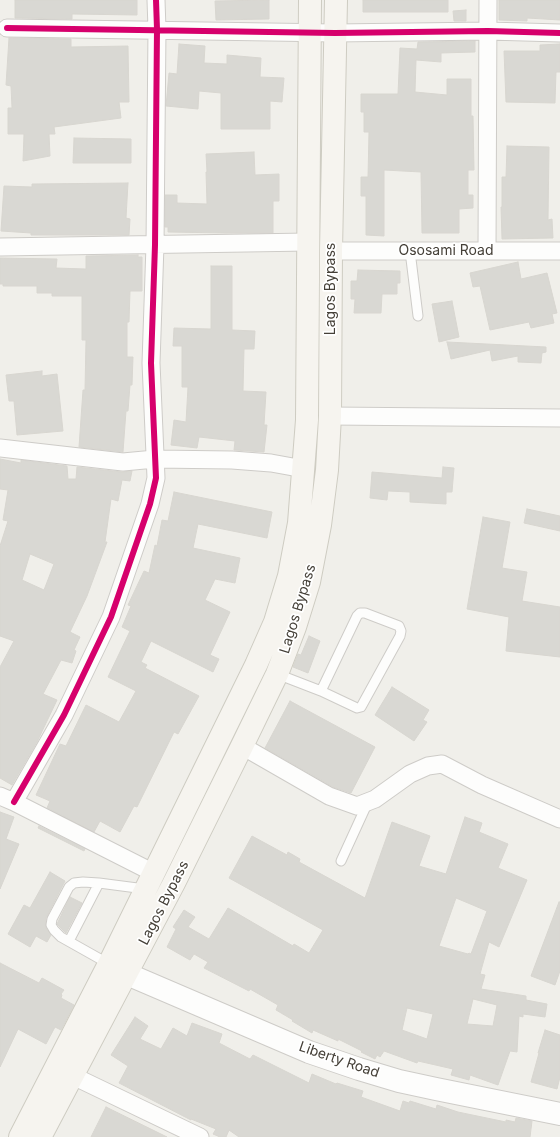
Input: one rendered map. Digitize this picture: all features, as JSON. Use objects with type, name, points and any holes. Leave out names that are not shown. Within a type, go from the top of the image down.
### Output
[{"type":"main road","name":"Lagos Bypass","points":[[40,1137],[73,1076],[118,969],[150,881],[256,665],[275,622],[289,576],[299,523],[307,420],[310,0]]},
{"type":"main road","name":"Lagos Bypass","points":[[20,1137],[118,969],[174,883],[277,674],[295,627],[309,582],[320,526],[330,416],[331,251],[336,0]]},
{"type":"street","points":[[150,881],[7,799],[64,715],[111,617],[150,504],[156,478],[151,363],[155,245],[156,0]]},
{"type":"street","points":[[487,251],[488,0]]},
{"type":"street","points":[[7,28],[157,29],[335,33],[488,31],[560,33]]},
{"type":"street","points":[[0,247],[308,242]]},
{"type":"street","name":"Ososami Road","points":[[331,251],[560,252]]},
{"type":"street","points":[[330,416],[560,418]]},
{"type":"street","points":[[0,448],[123,462],[155,460],[232,460],[271,463],[304,469]]},
{"type":"street","points":[[242,746],[329,796],[357,806],[375,799],[410,774],[428,766],[442,764],[482,785],[560,819]]},
{"type":"street","name":"Liberty Road","points":[[118,969],[309,1052],[359,1069],[399,1081],[560,1114]]},
{"type":"street","points":[[73,1076],[200,1137]]},
{"type":"lane","points":[[410,251],[418,316]]},
{"type":"lane","points":[[277,674],[321,691],[357,708],[361,707],[400,636],[401,631],[399,626],[365,613],[360,613],[357,616],[321,691]]},
{"type":"lane","points":[[341,861],[368,802]]},
{"type":"lane","points":[[118,969],[61,937],[51,925],[52,919],[69,887],[74,883],[150,881]]},
{"type":"lane","points":[[69,941],[99,883]]},
{"type":"building","points":[[15,0],[137,0],[137,15],[72,14],[72,19],[15,18]]},
{"type":"building","points":[[269,0],[269,19],[216,20],[215,1]]},
{"type":"building","points":[[363,0],[448,0],[448,12],[363,12]]},
{"type":"building","points":[[499,0],[560,0],[560,20],[527,18],[527,21],[499,20]]},
{"type":"building","points":[[466,10],[466,21],[454,21],[453,11]]},
{"type":"building","points":[[9,38],[71,39],[71,47],[128,46],[129,102],[119,102],[121,118],[54,127],[55,134],[49,134],[50,156],[23,161],[24,134],[8,134],[8,108],[12,108],[11,86],[6,85]]},
{"type":"building","points":[[475,41],[475,52],[441,53],[441,62],[416,60],[415,92],[447,95],[447,79],[471,79],[471,116],[473,116],[474,170],[468,170],[468,195],[473,195],[473,208],[459,209],[459,233],[422,233],[421,172],[384,170],[384,236],[366,235],[366,196],[361,196],[361,177],[368,177],[369,132],[364,132],[364,112],[361,112],[361,94],[398,94],[400,48],[417,49],[418,42]]},
{"type":"building","points":[[179,44],[205,46],[204,63],[227,64],[227,55],[261,58],[260,77],[284,78],[282,102],[270,101],[270,129],[221,129],[221,93],[199,91],[198,109],[166,106],[169,73],[177,74]]},
{"type":"building","points":[[560,44],[560,72],[556,72],[555,103],[506,102],[504,51],[540,51],[540,45]]},
{"type":"building","points":[[74,138],[131,139],[131,163],[73,163]]},
{"type":"building","points":[[507,146],[549,147],[548,220],[552,219],[553,238],[502,239],[502,177],[506,177]]},
{"type":"building","points":[[254,152],[255,175],[279,174],[279,201],[273,201],[273,233],[168,232],[168,227],[165,227],[165,195],[177,195],[177,203],[207,204],[206,154]]},
{"type":"building","points":[[128,183],[126,218],[130,219],[129,235],[31,235],[31,233],[1,231],[4,186],[32,187],[32,184]]},
{"type":"building","points":[[138,255],[138,257],[142,257],[142,291],[130,291],[129,322],[127,322],[127,357],[133,357],[132,385],[130,385],[128,411],[126,411],[123,452],[79,447],[83,390],[85,390],[86,340],[82,340],[82,296],[52,296],[52,293],[37,293],[37,286],[3,286],[3,284],[0,284],[0,258],[57,259],[56,268],[86,269],[86,256]]},
{"type":"building","points":[[518,262],[521,279],[547,273],[557,313],[552,314],[554,323],[531,328],[529,322],[490,330],[480,286],[473,287],[470,273]]},
{"type":"building","points":[[211,266],[232,266],[232,330],[255,331],[254,349],[244,349],[243,391],[266,392],[264,425],[267,425],[264,452],[234,450],[235,441],[199,437],[197,448],[171,445],[174,420],[186,422],[188,387],[182,387],[182,346],[173,346],[174,328],[211,329]]},
{"type":"building","points":[[358,270],[400,271],[400,283],[397,283],[397,294],[382,294],[381,313],[354,313],[355,299],[351,299],[351,281],[357,281]]},
{"type":"building","points":[[452,301],[459,337],[439,342],[432,304]]},
{"type":"building","points":[[447,342],[546,347],[546,352],[542,353],[541,363],[518,362],[518,356],[492,361],[490,350],[451,359]]},
{"type":"building","points":[[42,371],[42,376],[57,374],[63,431],[17,435],[14,401],[9,401],[6,375]]},
{"type":"building","points":[[0,459],[21,463],[21,460],[67,466],[68,479],[76,479],[77,467],[122,472],[132,471],[130,481],[122,480],[118,501],[111,499],[105,542],[107,542],[87,596],[70,632],[80,637],[74,650],[76,651],[72,663],[61,660],[43,694],[57,700],[37,742],[12,785],[0,778],[0,667],[14,641],[0,636],[0,546],[8,521],[3,520],[8,490],[0,489]],"holes":[[[30,554],[54,564],[44,590],[22,580]]]},
{"type":"building","points":[[443,467],[454,468],[452,492],[446,492],[446,504],[410,502],[410,492],[388,491],[387,500],[370,498],[372,472],[442,478]]},
{"type":"building","points":[[174,492],[272,512],[267,538],[198,524],[193,548],[240,558],[235,583],[215,579],[205,600],[230,612],[210,655],[219,659],[213,672],[151,641],[141,662],[147,665],[145,668],[199,696],[178,734],[174,732],[137,807],[134,806],[120,832],[100,821],[94,832],[47,808],[50,801],[36,795],[60,744],[66,746],[86,705],[119,722],[136,691],[108,677],[130,631],[122,627],[131,606],[128,605],[144,571],[149,573],[155,545],[157,546],[162,520],[168,521]]},
{"type":"building","points":[[527,509],[560,516],[560,531],[524,523]]},
{"type":"building","points":[[483,517],[510,522],[502,568],[527,572],[522,601],[560,607],[560,657],[506,651],[509,617],[467,609]]},
{"type":"building","points":[[309,636],[320,641],[308,673],[293,667],[298,654],[301,655]]},
{"type":"building","points":[[392,687],[429,710],[423,720],[427,722],[414,741],[375,715]]},
{"type":"building","points":[[290,701],[375,747],[351,793],[333,787],[265,748]]},
{"type":"building","points":[[0,812],[14,817],[6,839],[19,844],[0,889]]},
{"type":"building","points":[[465,817],[482,823],[479,832],[508,844],[498,868],[527,880],[499,947],[489,942],[480,974],[485,975],[481,989],[526,996],[526,1000],[547,1004],[545,1017],[523,1014],[523,1017],[519,1016],[517,1052],[510,1051],[498,1085],[470,1075],[469,1080],[451,1075],[453,1069],[418,1061],[417,1063],[384,1051],[380,1057],[377,1055],[375,1059],[338,1039],[338,1041],[313,1030],[312,1033],[276,1010],[278,1005],[250,989],[249,991],[204,968],[208,962],[194,954],[190,960],[167,947],[176,929],[173,927],[184,910],[195,917],[188,927],[209,939],[228,908],[293,946],[294,944],[309,953],[323,930],[229,878],[252,836],[287,855],[288,852],[300,859],[299,862],[365,898],[392,822],[430,836],[419,866],[446,874]],"holes":[[[456,898],[487,911],[471,954],[439,946]],[[473,999],[497,1005],[493,1026],[467,1024]],[[407,1008],[433,1014],[427,1039],[402,1030]]]},
{"type":"building","points":[[39,826],[85,849],[84,851],[38,828]]},
{"type":"building","points":[[50,872],[65,881],[46,918],[46,928],[51,935],[47,942],[36,936],[30,947],[8,934],[24,905],[30,908]]},
{"type":"building","points":[[70,897],[82,903],[66,933],[57,924]]},
{"type":"building","points":[[559,902],[560,971],[555,985],[531,976]]},
{"type":"building","points":[[0,963],[39,983],[42,978],[64,990],[61,994],[61,998],[74,1005],[61,1030],[55,1027],[46,1044],[18,1029],[0,1067]]},
{"type":"building","points":[[135,1017],[148,1026],[140,1039],[161,1049],[173,1028],[187,1036],[192,1023],[222,1034],[219,1043],[250,1059],[253,1055],[309,1083],[312,1074],[336,1084],[337,1083],[363,1091],[361,1097],[400,1111],[403,1101],[409,1103],[410,1101],[436,1109],[437,1105],[458,1112],[506,1122],[506,1120],[515,1122],[516,1118],[532,1121],[530,1137],[239,1137],[229,1130],[226,1137],[220,1137],[213,1134],[216,1129],[191,1120],[119,1083],[128,1066],[111,1055]]},
{"type":"building","points":[[545,1030],[560,1035],[560,1077],[557,1089],[531,1082]]},
{"type":"building","points":[[106,1107],[167,1137],[91,1137]]},
{"type":"cycle path","points":[[14,802],[64,715],[111,617],[150,504],[156,478],[151,363],[155,245],[156,0]]},
{"type":"cycle path","points":[[7,28],[335,33],[488,31],[560,33]]}]
